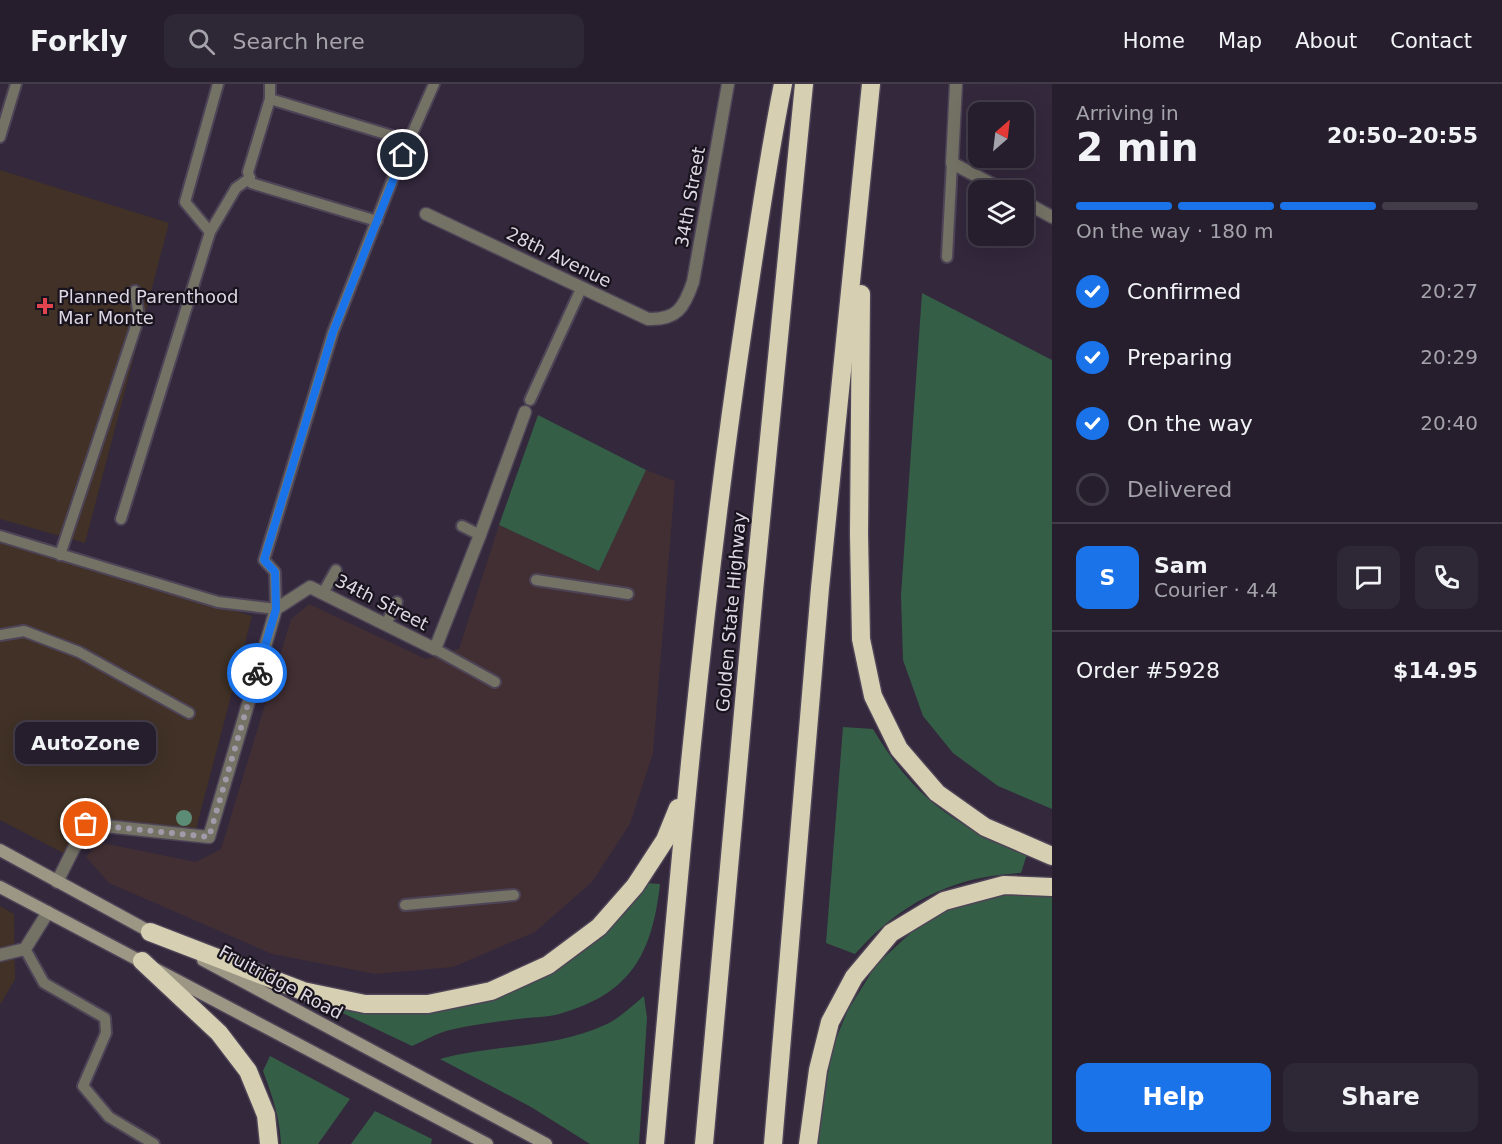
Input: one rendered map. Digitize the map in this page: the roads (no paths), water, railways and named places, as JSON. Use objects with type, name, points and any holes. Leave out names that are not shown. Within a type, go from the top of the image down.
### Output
[{"type":"highway","points":[[655,1144],[686,790],[725,447],[771,145],[783,84]]},
{"type":"highway","name":"Golden State Highway","points":[[704,1144],[755,579],[804,84]]},
{"type":"highway","points":[[773,1144],[820,588],[871,84]]},
{"type":"highway","points":[[862,185],[859,534],[861,639],[873,696],[899,749],[937,794],[985,827],[1052,856]]},
{"type":"highway","points":[[150,932],[303,991],[365,1004],[428,1004],[491,991],[548,965],[599,927],[636,886],[665,840],[686,790]]},
{"type":"highway","points":[[808,1144],[818,1070],[830,1022],[854,977],[891,933],[944,901],[1004,885],[1052,886]]},
{"type":"highway","points":[[142,961],[219,1033],[248,1071],[266,1115],[270,1144]]},
{"type":"main road","name":"Fruitridge Road","points":[[0,850],[546,1144]]},
{"type":"main road","points":[[0,887],[487,1144]]},
{"type":"street","name":"34th Street","points":[[678,313],[686,302],[693,282],[728,84]]},
{"type":"street","points":[[956,84],[952,164],[983,180]]},
{"type":"street","points":[[1034,207],[1052,217]]},
{"type":"street","name":"28th Avenue","points":[[426,214],[648,319],[661,320],[678,313]]},
{"type":"street","name":"34th Street","points":[[276,609],[310,586],[435,649],[525,412]]},
{"type":"street","points":[[57,882],[86,824],[209,837],[276,609]]},
{"type":"street","points":[[0,955],[26,949],[48,912]]},
{"type":"lane","points":[[0,137],[16,84]]},
{"type":"lane","points":[[210,232],[185,202],[218,84]]},
{"type":"lane","points":[[270,84],[270,99],[249,175],[251,183],[376,221]]},
{"type":"lane","points":[[0,536],[218,602],[276,609],[275,572],[264,560],[333,332],[376,221],[434,84]]},
{"type":"lane","points":[[270,99],[409,141]]},
{"type":"lane","points":[[947,257],[952,164]]},
{"type":"lane","points":[[121,519],[210,232],[236,188],[249,175]]},
{"type":"lane","points":[[530,400],[581,289]]},
{"type":"lane","points":[[60,555],[140,317],[135,291]]},
{"type":"lane","points":[[462,526],[480,535]]},
{"type":"lane","points":[[323,593],[336,570]]},
{"type":"lane","points":[[536,580],[627,594]]},
{"type":"lane","points":[[386,624],[397,602]]},
{"type":"lane","points":[[1,639],[24,631],[79,652],[189,713]]},
{"type":"lane","points":[[435,649],[495,682]]},
{"type":"lane","points":[[405,905],[514,895]]},
{"type":"lane","points":[[26,949],[44,983],[105,1018],[106,1034],[83,1086],[109,1117],[154,1144]]},
{"type":"place","name":"Planned Parenthood Mar Monte","points":[[45,306]]},
{"type":"place","name":"AutoZone","points":[[86,824]]}]
